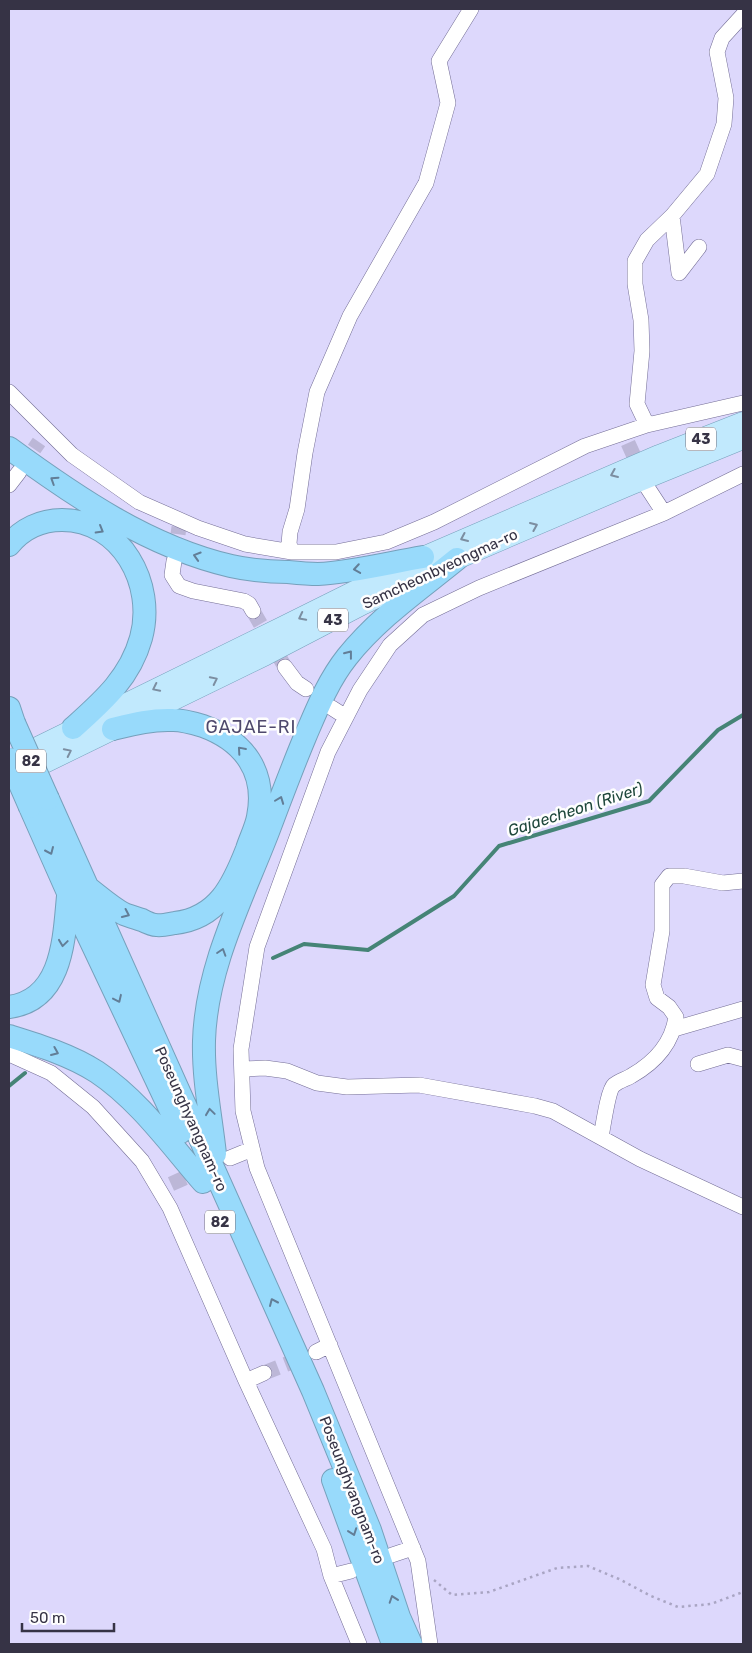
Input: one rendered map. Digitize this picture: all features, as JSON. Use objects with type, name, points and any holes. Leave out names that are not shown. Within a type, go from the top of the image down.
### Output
[{"type":"highway","points":[[9,448],[48,476],[123,524],[186,553],[232,566],[274,572],[317,574],[422,557]]},
{"type":"highway","points":[[9,545],[30,527],[49,520],[72,520],[89,524],[106,533],[123,548],[134,566],[141,586],[144,621],[141,638],[134,656],[123,677],[106,699],[73,728]]},
{"type":"highway","points":[[210,1180],[204,1041],[216,968],[227,934],[298,754],[325,691],[345,659],[363,637],[458,559]]},
{"type":"highway","name":"Poseunghyangnam-ro","points":[[12,716],[39,803],[179,1127],[210,1180],[313,1391],[370,1530],[410,1644]]},
{"type":"highway","points":[[9,1007],[38,997],[54,975],[77,891],[123,914],[156,925],[189,922],[207,912],[222,898],[237,875],[258,818],[260,796],[252,764],[243,751],[233,741],[214,730],[193,723],[174,720],[142,721],[113,729]]},
{"type":"highway","name":"Poseunghyangnam-ro","points":[[9,760],[39,803]]},
{"type":"highway","points":[[9,1036],[58,1053],[96,1072],[120,1090],[210,1180]]},
{"type":"highway","name":"Poseunghyangnam-ro","points":[[210,1180],[327,1465],[393,1644]]},
{"type":"main road","name":"Samcheonbyeongma-ro","points":[[9,760],[282,628],[422,557],[641,463],[743,422]]},
{"type":"main road","name":"Samcheonbyeongma-ro","points":[[9,781],[458,559],[743,439]]},
{"type":"street","points":[[292,552],[290,532],[297,509],[305,452],[317,392],[350,316],[426,183],[448,103],[440,61],[471,9]]},
{"type":"street","points":[[647,425],[638,404],[642,352],[641,320],[634,284],[635,261],[647,240],[672,216],[707,174],[724,124],[726,98],[717,52],[722,38],[743,15]]},
{"type":"street","points":[[672,216],[679,273],[699,247]]},
{"type":"street","points":[[9,392],[43,436],[139,502],[180,523],[245,544],[292,552],[336,552],[386,542],[434,522],[585,446],[626,438],[647,425],[743,403]]},
{"type":"street","points":[[9,486],[18,472]]},
{"type":"street","points":[[430,1644],[416,1555],[258,1168],[252,1149],[243,1111],[241,1048],[257,947],[328,752],[360,690],[390,645],[423,615],[479,588],[664,513],[743,474]]},
{"type":"street","points":[[647,486],[664,513]]},
{"type":"street","points":[[174,561],[172,575],[179,586],[193,591],[244,600],[253,611]]},
{"type":"street","points":[[285,666],[294,679],[306,689]]},
{"type":"street","points":[[332,708],[346,718]]},
{"type":"street","points":[[601,1137],[609,1098],[614,1085],[631,1077],[649,1064],[664,1049],[674,1029],[676,1017],[669,1007],[657,998],[653,985],[662,931],[662,885],[669,876],[684,876],[724,883],[743,881]]},
{"type":"street","points":[[674,1029],[743,1009]]},
{"type":"street","points":[[9,1054],[51,1073],[93,1108],[165,1186],[170,1208],[246,1381],[324,1549],[332,1576],[359,1644]]},
{"type":"street","points":[[698,1064],[728,1055],[743,1059]]},
{"type":"street","points":[[242,1069],[265,1068],[287,1071],[316,1083],[347,1087],[419,1085],[535,1106],[553,1111],[640,1159],[743,1207]]},
{"type":"street","points":[[230,1158],[252,1149]]},
{"type":"street","points":[[316,1352],[330,1345]]},
{"type":"street","points":[[246,1381],[264,1374]]},
{"type":"street","points":[[392,1555],[416,1555]]},
{"type":"street","points":[[332,1576],[352,1571]]},
{"type":"path","points":[[416,1555],[436,1582],[452,1595],[489,1592],[557,1568],[588,1566],[678,1607],[711,1604],[743,1592]]},
{"type":"waterway","name":"Gajaecheon (River)","points":[[273,958],[304,944],[368,950],[454,896],[499,846],[649,801],[718,730],[743,715]]},
{"type":"waterway","name":"Gajaecheon (River)","points":[[9,1086],[25,1073]]},
{"type":"tunnel","points":[[21,468],[39,442]]},
{"type":"tunnel","points":[[628,443],[642,474]]},
{"type":"tunnel","points":[[175,557],[179,527]]},
{"type":"tunnel","points":[[253,611],[285,667]]},
{"type":"tunnel","points":[[171,1184],[202,1170]]},
{"type":"tunnel","points":[[264,1373],[307,1356]]},
{"type":"district","name":"GAJAE-RI","points":[[251,727]]}]
